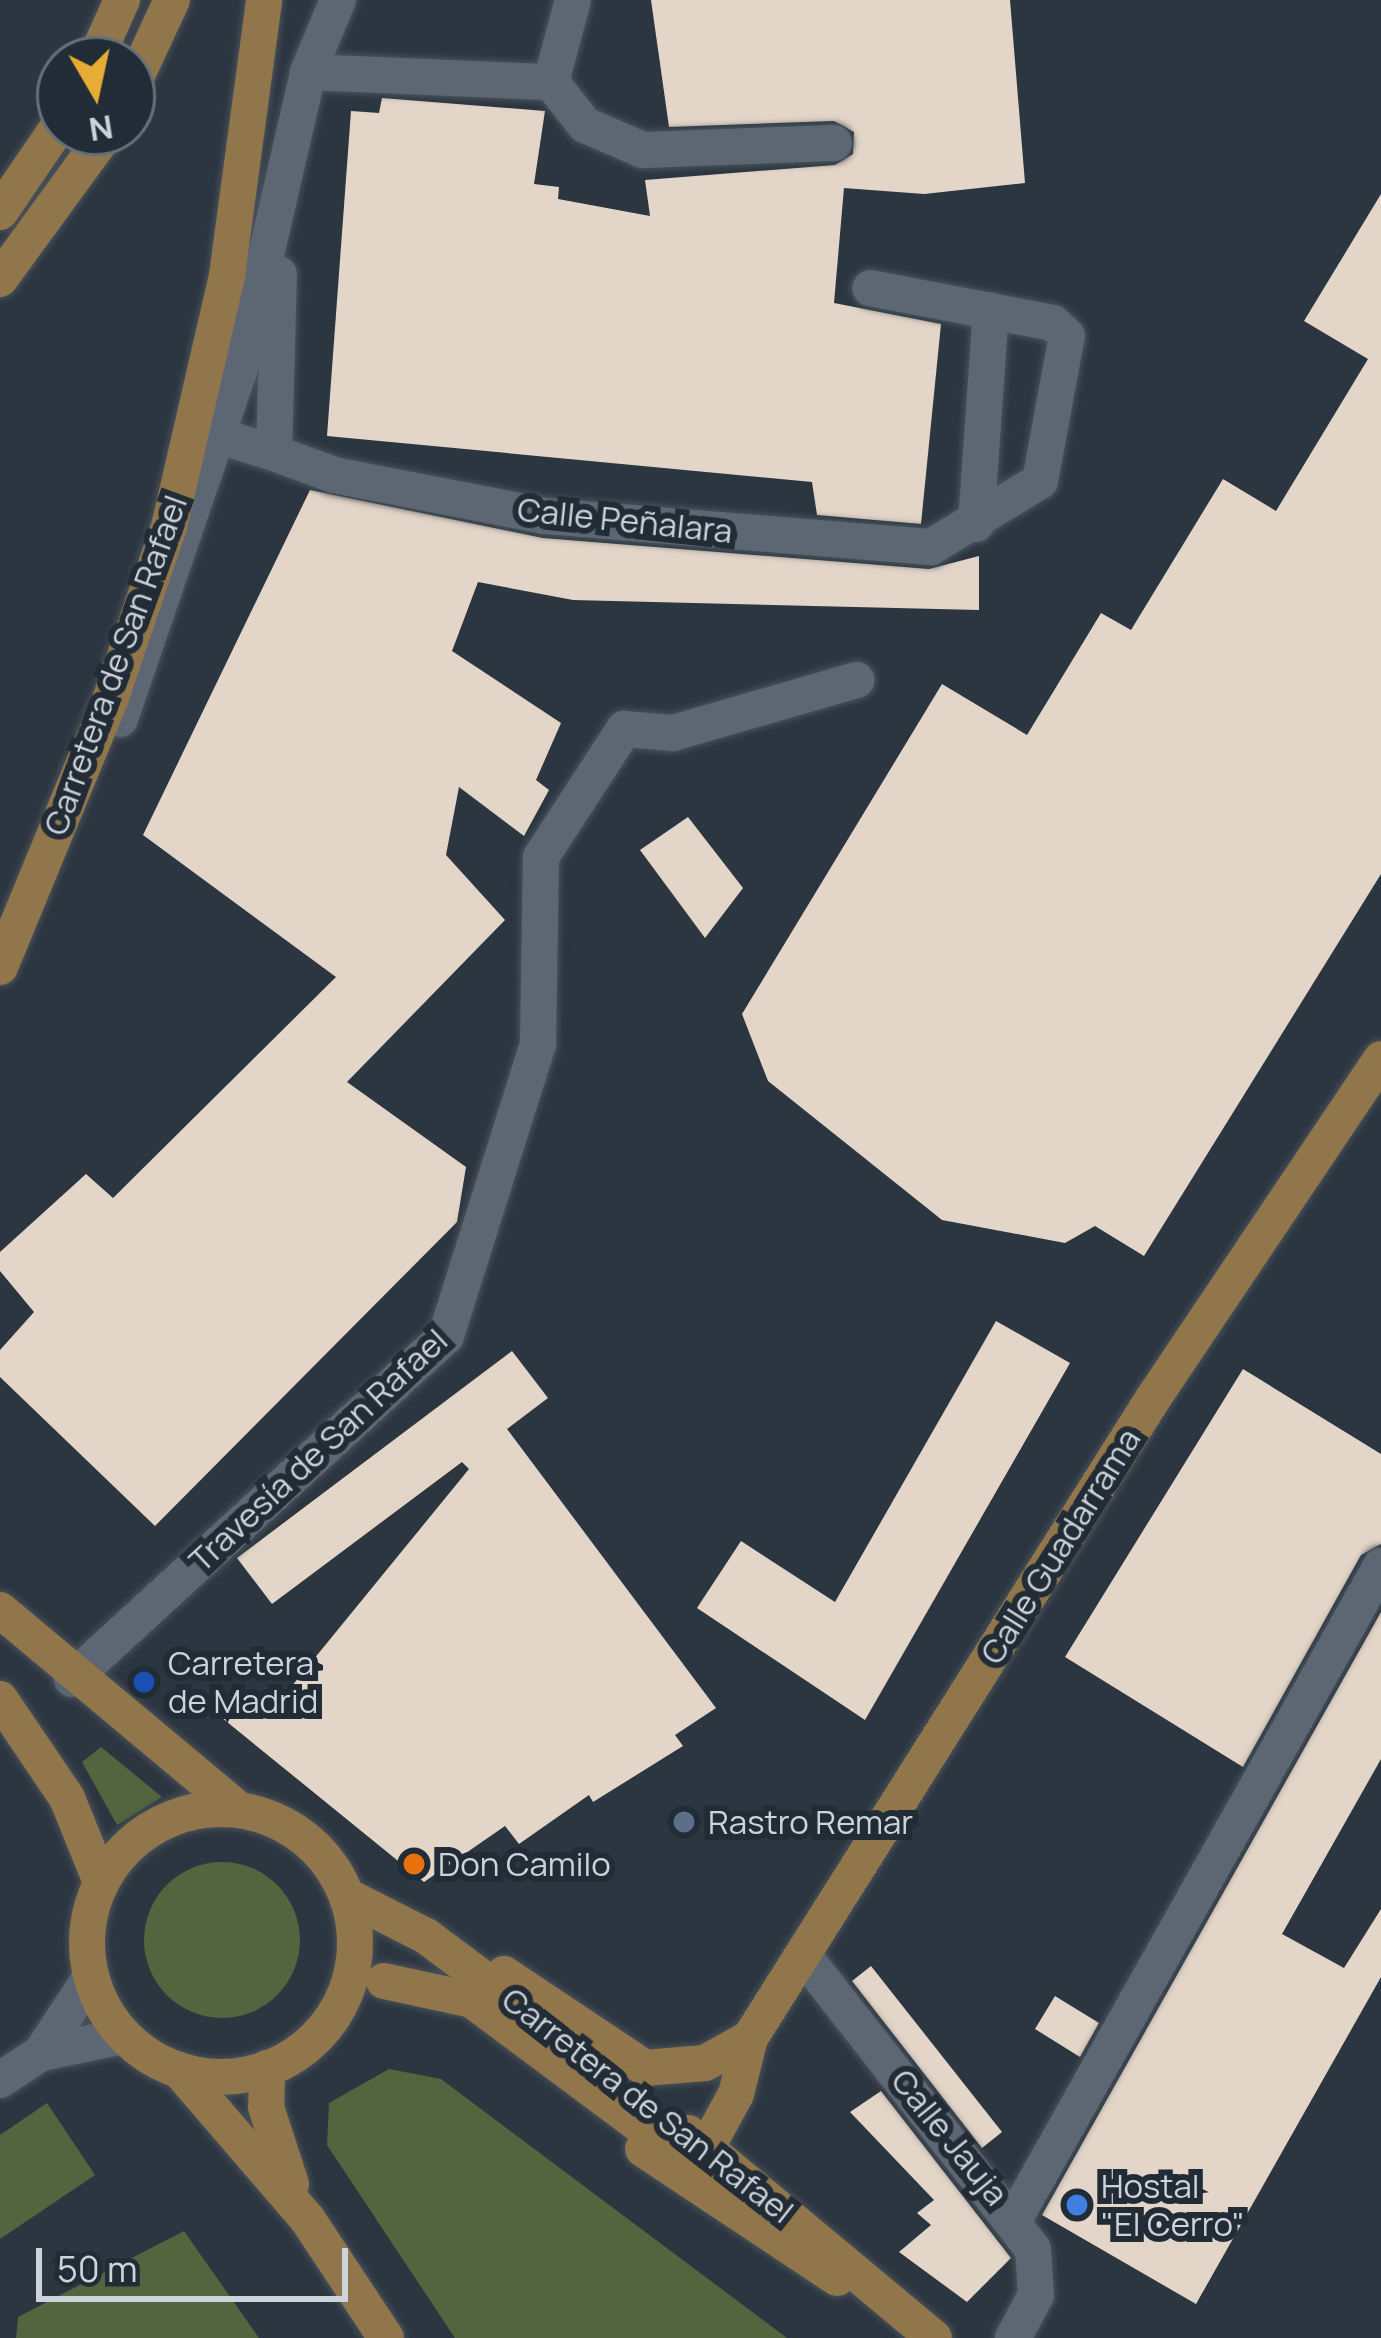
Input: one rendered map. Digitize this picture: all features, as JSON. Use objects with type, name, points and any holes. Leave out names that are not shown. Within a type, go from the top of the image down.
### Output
[{"type":"main road","points":[[106,36],[122,0]]},
{"type":"main road","points":[[155,36],[172,0]]},
{"type":"main road","name":"Carretera de San Rafael","points":[[0,967],[151,586],[197,420],[237,220],[264,0]]},
{"type":"main road","points":[[0,212],[38,156]]},
{"type":"main road","points":[[0,279],[90,156]]},
{"type":"main road","name":"Calle Guadarrama","points":[[750,2038],[1154,1397],[1381,1060]]},
{"type":"main road","points":[[0,1610],[72,1678],[239,1810],[309,1841],[347,1896],[355,1942],[347,1989],[319,2034],[267,2068],[223,2077],[178,2070]]},
{"type":"main road","points":[[0,1699],[67,1798],[101,1882]]},
{"type":"main road","points":[[239,1810],[155,1826],[101,1882],[87,1929],[91,1977],[124,2036],[178,2070],[308,2220],[386,2338]]},
{"type":"main road","name":"Carretera de San Rafael","points":[[347,1896],[426,1936],[707,2147],[933,2338]]},
{"type":"main road","points":[[426,1936],[519,1983],[645,2068],[705,2063],[750,2038]]},
{"type":"main road","points":[[347,1989],[384,1981],[472,2000],[672,2149],[707,2147],[736,2094],[750,2038]]},
{"type":"main road","name":"Carretera de San Rafael","points":[[384,1981],[451,2008],[700,2190],[933,2338]]},
{"type":"main road","points":[[267,2068],[279,2158],[308,2220]]},
{"type":"main road","points":[[736,2094],[745,2145],[770,2196]]},
{"type":"street","points":[[0,919],[115,734],[219,436],[308,72],[338,0]]},
{"type":"street","points":[[551,82],[573,0]]},
{"type":"street","points":[[308,72],[551,82]]},
{"type":"street","points":[[551,82],[584,125],[643,150],[834,143]]},
{"type":"street","points":[[274,453],[281,189]]},
{"type":"street","name":"Calle Peñalara","points":[[219,436],[334,475],[545,516],[920,548],[976,524],[1040,481],[1067,336],[1054,323],[870,288]]},
{"type":"street","points":[[976,524],[991,311]]},
{"type":"street","name":"Travesía de San Rafael","points":[[72,1678],[446,1336],[538,1045],[542,857],[624,729],[673,733],[856,680]]},
{"type":"street","points":[[1015,2218],[1381,1566]]},
{"type":"street","name":"Calle Jauja","points":[[803,1955],[1015,2218],[1037,2278],[1013,2338]]},
{"type":"street","points":[[41,2053],[91,1977]]},
{"type":"street","points":[[0,2080],[41,2053],[124,2036]]},
{"type":"green space","points":[[101,1747],[162,1797],[117,1825],[82,1762]]},
{"type":"green space","points":[[222,1862],[252,1868],[277,1885],[294,1910],[300,1940],[294,1970],[277,1995],[252,2012],[222,2018],[192,2012],[167,1995],[150,1970],[144,1940],[150,1910],[167,1885],[192,1868]]},
{"type":"green space","points":[[389,2069],[441,2079],[787,2338],[455,2338],[327,2145],[329,2103]]},
{"type":"green space","points":[[47,2103],[95,2175],[0,2239],[0,2135]]},
{"type":"green space","points":[[184,2231],[259,2338],[16,2338],[18,2317]]},
{"type":"building","points":[[651,0],[1010,0],[1025,183],[924,194],[844,188],[834,303],[941,324],[921,524],[817,515],[812,482],[327,436],[351,111],[379,113],[382,98],[545,111],[534,184],[559,187],[558,199],[650,216],[645,180],[835,165],[853,154],[854,132],[834,121],[669,127]]},
{"type":"building","points":[[1381,194],[1381,874],[1144,1256],[1095,1226],[1065,1243],[942,1220],[768,1081],[742,1014],[942,684],[1027,735],[1101,613],[1131,630],[1223,479],[1276,511],[1368,359],[1304,321]]},
{"type":"building","points":[[310,490],[543,538],[929,569],[979,556],[979,610],[573,600],[478,582],[452,651],[561,723],[536,780],[549,790],[524,836],[459,787],[446,855],[505,920],[347,1082],[466,1167],[457,1222],[155,1526],[0,1377],[0,1350],[34,1312],[0,1271],[0,1252],[86,1174],[113,1198],[336,977],[143,835]]},
{"type":"building","points":[[688,817],[743,888],[705,938],[640,850]]},
{"type":"building","points":[[996,1321],[1070,1363],[865,1720],[697,1608],[741,1541],[835,1602]]},
{"type":"building","points":[[512,1351],[548,1398],[507,1429],[716,1708],[675,1735],[683,1746],[593,1802],[589,1795],[519,1844],[505,1826],[424,1882],[216,1713],[248,1696],[269,1714],[469,1469],[462,1462],[272,1604],[237,1558]]},
{"type":"building","points":[[1243,1369],[1381,1454],[1381,1544],[1361,1555],[1243,1767],[1065,1657]]},
{"type":"building","points":[[1381,1612],[1381,1759],[1282,1934],[1344,1968],[1381,1909],[1381,1977],[1196,2304],[1042,2215]]},
{"type":"building","points":[[871,1966],[1002,2132],[982,2148],[852,1981]]},
{"type":"building","points":[[1055,1996],[1099,2023],[1080,2057],[1035,2029]]},
{"type":"building","points":[[881,2091],[1011,2258],[967,2302],[899,2252],[931,2225],[917,2213],[934,2200],[850,2112]]},
{"type":"place","name":"Carretera de Madrid","points":[[144,1682]]},
{"type":"place","name":"Rastro Remar","points":[[684,1822]]},
{"type":"place","name":"Don Camilo","points":[[414,1864]]},
{"type":"place","name":"Hostal \"El Cerro\"","points":[[1077,2205]]}]
